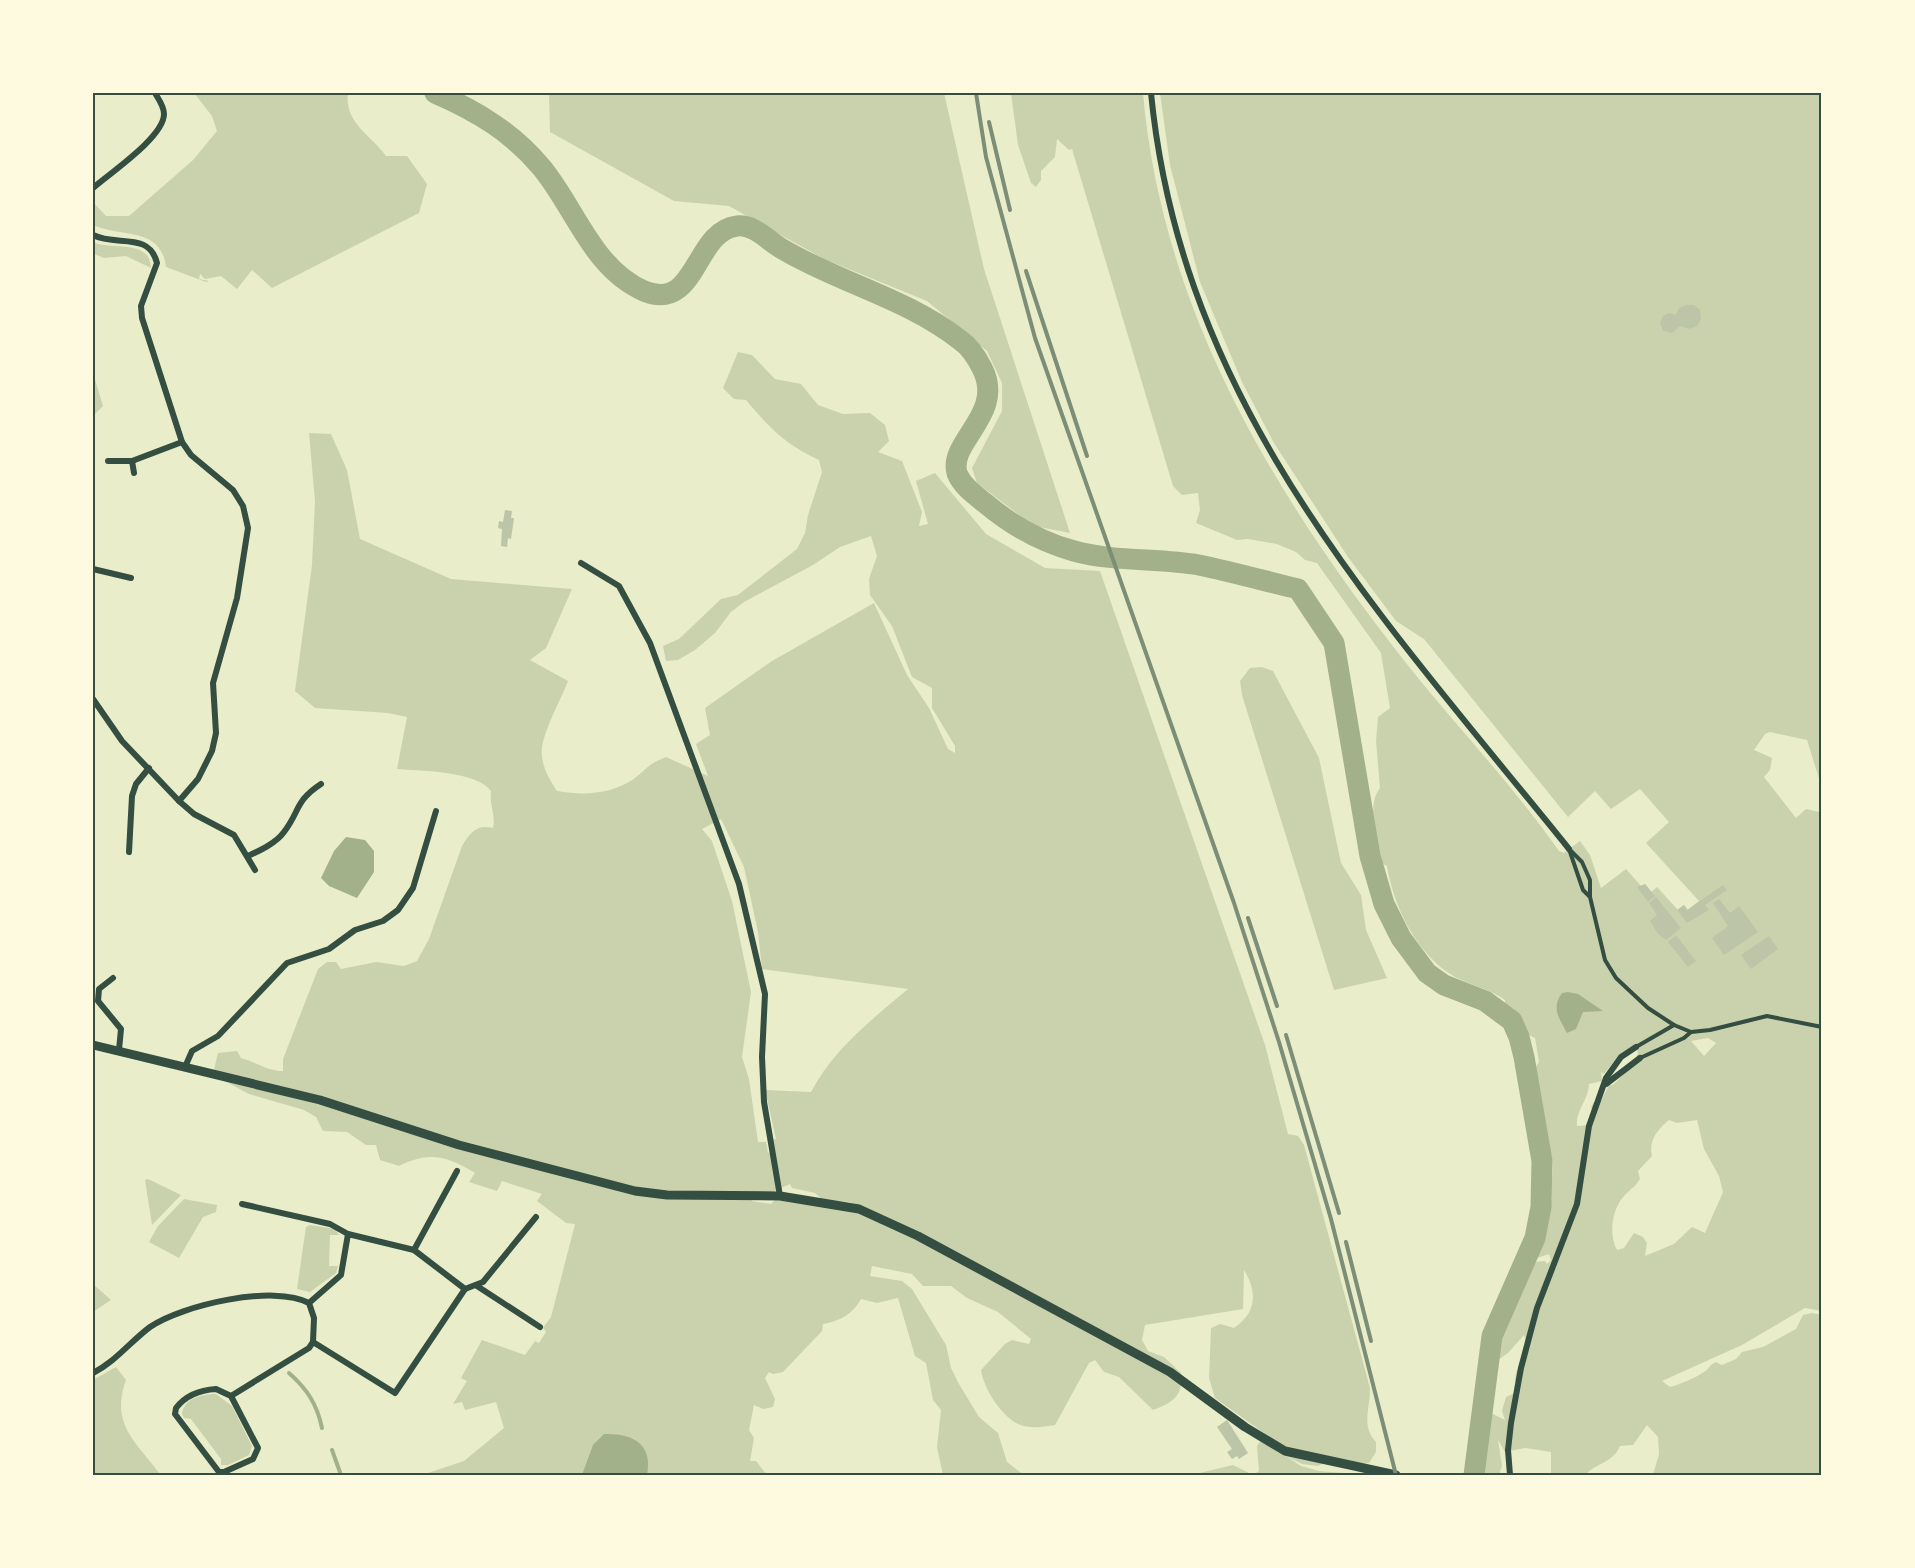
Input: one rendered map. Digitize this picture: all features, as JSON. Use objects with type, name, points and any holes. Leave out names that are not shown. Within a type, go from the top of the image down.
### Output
[{"type":"street","points":[[93,188],[160,128],[164,114],[163,106],[155,93]]},
{"type":"street","points":[[1151,93],[1166,193],[1192,285],[1218,352],[1265,444],[1314,522],[1380,616],[1569,849]]},
{"type":"street","points":[[93,235],[108,241],[144,244],[153,251],[156,258],[155,274],[141,306],[141,318],[182,442],[191,455],[233,490],[243,506],[248,528],[237,598],[214,675],[216,733],[212,751],[203,771],[178,801]]},
{"type":"street","points":[[108,461],[132,461],[182,442]]},
{"type":"street","points":[[132,461],[134,473]]},
{"type":"street","points":[[581,563],[619,586],[645,632],[739,884],[765,994],[762,1057],[764,1102],[780,1196]]},
{"type":"street","points":[[93,569],[131,578]]},
{"type":"street","points":[[93,699],[117,735],[178,801],[194,814],[234,835],[249,856],[255,870]]},
{"type":"street","points":[[129,852],[132,796],[136,784],[149,768]]},
{"type":"street","points":[[249,856],[278,839],[304,795],[321,784]]},
{"type":"street","points":[[185,1067],[192,1051],[218,1036],[287,963],[329,949],[355,930],[383,921],[398,910],[413,888],[436,811]]},
{"type":"street","points":[[112,978],[99,989],[98,1001],[120,1029],[119,1050]]},
{"type":"street","points":[[93,1045],[320,1100],[459,1145],[635,1191],[667,1195],[780,1196],[845,1206],[898,1226],[1170,1372],[1245,1427],[1285,1451],[1396,1475]]},
{"type":"street","points":[[1510,1475],[1510,1432],[1521,1368],[1537,1308],[1577,1204],[1589,1126],[1606,1084],[1606,1078],[1617,1061],[1636,1047]]},
{"type":"street","points":[[1606,1084],[1640,1058]]},
{"type":"street","points":[[414,1250],[457,1171]]},
{"type":"street","points":[[242,1204],[330,1224],[348,1234],[414,1250],[465,1289]]},
{"type":"street","points":[[313,1342],[395,1393],[465,1289],[483,1282],[536,1217]]},
{"type":"street","points":[[309,1303],[341,1275],[348,1234]]},
{"type":"street","points":[[477,1286],[540,1327]]},
{"type":"street","points":[[93,1374],[104,1368],[150,1327],[174,1315],[265,1294],[290,1296],[309,1303],[315,1318],[313,1342],[309,1348],[231,1396]]},
{"type":"street","points":[[216,1389],[231,1396],[258,1448],[253,1458],[224,1472],[219,1472],[175,1414],[180,1402],[200,1391],[216,1389]]},
{"type":"lane","points":[[1569,849],[1576,854],[1587,872],[1591,887],[1590,897],[1605,960],[1611,971],[1635,998],[1674,1025],[1691,1032],[1710,1030],[1767,1016],[1822,1027]]},
{"type":"lane","points":[[1569,849],[1583,890],[1590,897]]},
{"type":"lane","points":[[1636,1047],[1674,1025]]},
{"type":"lane","points":[[1640,1058],[1684,1038],[1691,1032]]},
{"type":"shaded area","points":[[194,93],[348,93],[350,113],[360,128],[386,156],[407,156],[427,184],[419,213],[272,288],[252,270],[237,289],[221,276],[205,279],[200,274],[199,279],[209,281],[206,282],[166,267],[163,254],[148,239],[93,225],[93,202],[106,216],[129,216],[193,160],[217,131],[212,116]]},
{"type":"shaded area","points":[[549,93],[944,93],[984,269],[1070,533],[1034,526],[977,483],[972,468],[1002,411],[1002,383],[987,351],[927,301],[824,259],[729,206],[674,201],[550,132]]},
{"type":"shaded area","points":[[1011,93],[1143,93],[1154,174],[1174,251],[1200,327],[1233,399],[1272,470],[1314,538],[1410,668],[1505,781],[1559,851],[1564,853],[1580,841],[1590,855],[1601,888],[1626,869],[1641,886],[1645,884],[1651,892],[1657,887],[1678,910],[1684,905],[1688,910],[1699,901],[1646,843],[1669,822],[1640,789],[1611,809],[1595,791],[1568,817],[1424,639],[1396,621],[1348,557],[1274,443],[1242,382],[1200,282],[1170,165],[1160,93],[1822,93],[1822,788],[1807,740],[1770,732],[1765,734],[1754,750],[1772,758],[1770,770],[1764,777],[1796,818],[1806,809],[1819,812],[1822,808],[1822,1311],[1805,1308],[1742,1345],[1662,1381],[1670,1387],[1683,1383],[1704,1372],[1716,1362],[1722,1365],[1736,1359],[1742,1352],[1763,1347],[1796,1329],[1803,1315],[1812,1313],[1822,1315],[1822,1475],[1653,1475],[1659,1454],[1658,1437],[1647,1425],[1633,1445],[1620,1446],[1613,1456],[1585,1475],[1551,1475],[1551,1452],[1525,1448],[1505,1452],[1498,1440],[1502,1466],[1499,1475],[1478,1475],[1478,1462],[1485,1439],[1482,1418],[1493,1414],[1505,1420],[1502,1411],[1506,1397],[1519,1391],[1515,1381],[1516,1372],[1528,1346],[1524,1335],[1508,1353],[1494,1363],[1488,1358],[1490,1328],[1496,1311],[1510,1304],[1511,1301],[1505,1294],[1509,1283],[1528,1276],[1532,1262],[1545,1261],[1547,1264],[1551,1260],[1549,1254],[1537,1258],[1532,1254],[1531,1241],[1544,1237],[1535,1221],[1536,1212],[1552,1200],[1553,1173],[1551,1152],[1548,1146],[1543,1148],[1533,1140],[1539,1128],[1545,1127],[1533,1097],[1536,1091],[1530,1076],[1539,1062],[1535,1038],[1527,1034],[1526,1028],[1519,1023],[1518,1015],[1510,1016],[1505,1009],[1505,1000],[1455,977],[1429,956],[1409,929],[1395,898],[1387,866],[1381,863],[1373,814],[1376,795],[1380,788],[1376,741],[1378,717],[1390,708],[1381,653],[1317,563],[1305,560],[1296,552],[1277,544],[1248,539],[1237,540],[1196,523],[1200,510],[1198,493],[1182,495],[1173,486],[1072,149],[1069,150],[1057,139],[1055,157],[1041,171],[1041,180],[1036,187],[1031,183],[1018,145]],"holes":[[[1708,1038],[1716,1043],[1704,1056],[1691,1041]],[[1635,1045],[1638,1053],[1633,1065],[1613,1085],[1609,1085],[1601,1101],[1594,1102],[1591,1107],[1595,1117],[1591,1125],[1577,1126],[1589,1084],[1602,1081],[1601,1072],[1604,1074],[1618,1056]],[[1669,1120],[1677,1123],[1697,1120],[1704,1149],[1719,1176],[1723,1192],[1705,1233],[1692,1227],[1674,1244],[1645,1256],[1647,1243],[1643,1237],[1634,1233],[1624,1248],[1617,1250],[1612,1228],[1615,1213],[1622,1199],[1640,1179],[1638,1171],[1652,1156],[1651,1145],[1658,1131]]]},
{"type":"shaded area","points":[[93,242],[137,249],[149,259],[151,268],[126,256],[104,258],[94,254]]},
{"type":"shaded area","points":[[738,352],[752,355],[775,379],[801,384],[818,405],[843,414],[870,413],[885,425],[889,441],[878,452],[902,461],[922,512],[919,526],[928,524],[916,481],[935,473],[986,534],[1045,568],[1100,571],[1265,1045],[1288,1134],[1298,1136],[1304,1145],[1370,1388],[1367,1417],[1371,1436],[1376,1442],[1376,1452],[1369,1463],[1361,1464],[1335,1458],[1318,1466],[1302,1464],[1286,1456],[1264,1433],[1215,1398],[1209,1378],[1211,1328],[1220,1324],[1234,1328],[1251,1309],[1253,1295],[1244,1270],[1243,1309],[1145,1325],[1142,1340],[1148,1351],[1164,1357],[1181,1373],[1180,1388],[1171,1401],[1153,1410],[1119,1377],[1104,1372],[1095,1360],[1089,1363],[1055,1425],[1027,1427],[1012,1420],[999,1408],[989,1392],[981,1370],[1005,1344],[1012,1340],[1029,1344],[1031,1339],[998,1312],[967,1298],[951,1286],[923,1286],[912,1274],[872,1266],[870,1276],[902,1281],[912,1289],[946,1345],[951,1368],[959,1384],[979,1417],[998,1433],[1007,1462],[1024,1475],[943,1475],[937,1447],[941,1410],[933,1400],[926,1363],[915,1356],[898,1298],[877,1303],[861,1299],[845,1316],[823,1324],[822,1331],[783,1372],[773,1374],[769,1372],[765,1378],[775,1399],[773,1407],[763,1409],[754,1405],[749,1430],[754,1438],[750,1461],[756,1461],[767,1475],[422,1475],[464,1461],[504,1428],[496,1402],[465,1410],[462,1402],[453,1404],[467,1381],[461,1378],[482,1340],[525,1355],[535,1341],[539,1343],[546,1332],[543,1328],[551,1317],[575,1224],[566,1223],[537,1201],[542,1194],[502,1181],[497,1191],[469,1182],[475,1173],[448,1160],[420,1158],[399,1166],[380,1160],[376,1145],[366,1145],[347,1132],[323,1131],[316,1117],[304,1110],[249,1094],[221,1079],[214,1070],[218,1053],[237,1051],[241,1058],[267,1068],[283,1071],[283,1059],[318,969],[327,962],[336,962],[341,969],[376,962],[404,966],[417,961],[429,939],[462,846],[474,831],[482,827],[493,828],[491,791],[484,784],[474,779],[448,773],[397,769],[407,717],[388,713],[315,708],[295,691],[312,565],[315,501],[309,433],[331,434],[347,470],[360,539],[451,579],[572,589],[546,648],[530,660],[568,681],[547,729],[542,748],[545,770],[557,791],[584,793],[610,790],[632,780],[653,763],[666,757],[708,776],[696,744],[710,735],[705,708],[772,661],[874,603],[907,675],[929,708],[948,749],[955,753],[955,746],[932,708],[932,688],[912,677],[892,626],[870,595],[869,579],[877,556],[871,536],[840,547],[813,565],[744,602],[731,612],[715,633],[695,650],[678,660],[666,661],[663,646],[679,639],[721,599],[738,595],[797,549],[805,533],[808,515],[822,472],[819,460],[787,441],[746,400],[734,399],[723,388]],"holes":[[[721,819],[744,867],[758,932],[762,969],[908,989],[842,1049],[811,1092],[765,1090],[776,1139],[771,1140],[773,1151],[768,1153],[766,1142],[758,1142],[749,1079],[742,1057],[751,992],[732,901],[712,841],[702,829]],[[790,1184],[792,1188],[815,1193],[823,1200],[849,1202],[867,1208],[775,1200],[771,1204],[752,1201],[749,1192],[772,1192]]]},
{"type":"shaded area","points":[[93,373],[103,406],[93,416]]},
{"type":"shaded area","points":[[1262,667],[1273,671],[1319,758],[1341,863],[1361,895],[1366,930],[1387,978],[1334,990],[1242,695],[1240,681],[1250,668]]},
{"type":"shaded area","points":[[346,837],[365,840],[374,851],[374,872],[357,898],[329,886],[321,878],[334,851]]},
{"type":"shaded area","points":[[1562,993],[1578,994],[1603,1011],[1583,1012],[1576,1029],[1567,1033],[1559,1018],[1557,1003]]},
{"type":"shaded area","points":[[148,1179],[181,1195],[152,1225],[145,1180]]},
{"type":"shaded area","points":[[184,1199],[217,1205],[216,1212],[203,1217],[179,1258],[149,1242],[158,1226]]},
{"type":"shaded area","points":[[310,1225],[335,1229],[339,1235],[330,1235],[329,1266],[338,1266],[336,1273],[310,1292],[297,1289],[306,1227]]},
{"type":"shaded area","points":[[93,1284],[111,1300],[93,1312]]},
{"type":"shaded area","points":[[116,1367],[126,1380],[122,1395],[123,1421],[135,1442],[161,1475],[93,1475],[93,1380]]},
{"type":"shaded area","points":[[216,1394],[232,1406],[252,1446],[249,1455],[228,1465],[221,1465],[221,1459],[191,1419],[184,1418],[182,1414],[186,1404],[194,1398]]},
{"type":"shaded area","points":[[604,1434],[624,1436],[639,1442],[647,1455],[647,1475],[582,1475],[593,1445]]},
{"type":"shaded area","points":[[1261,1440],[1301,1466],[1319,1471],[1367,1475],[1253,1475],[1259,1471],[1257,1446]]},
{"type":"shaded area","points":[[1233,1465],[1253,1475],[1191,1475]]},
{"type":"building","points":[[1694,305],[1700,310],[1701,319],[1697,326],[1689,329],[1680,326],[1672,333],[1663,331],[1660,323],[1663,316],[1669,313],[1676,315],[1679,308]]},
{"type":"building","points":[[505,510],[512,511],[511,518],[514,518],[511,539],[508,538],[507,547],[501,546],[502,529],[498,528],[499,521],[503,522]]},
{"type":"building","points":[[1645,884],[1655,896],[1648,902],[1637,887]]},
{"type":"building","points":[[1723,885],[1727,890],[1705,905],[1709,910],[1687,923],[1677,910],[1684,905],[1687,910]]},
{"type":"building","points":[[1656,897],[1681,928],[1666,940],[1658,934],[1650,921],[1657,915],[1649,903]]},
{"type":"building","points":[[1719,899],[1730,913],[1739,906],[1758,932],[1724,955],[1712,938],[1728,926],[1713,903]]},
{"type":"building","points":[[1676,935],[1696,961],[1688,967],[1668,942]]},
{"type":"building","points":[[1769,936],[1778,949],[1751,969],[1741,955]]},
{"type":"building","points":[[1227,1420],[1248,1453],[1239,1459],[1237,1456],[1232,1459],[1227,1452],[1232,1449],[1217,1427]]},
{"type":"waterway","points":[[435,93],[480,115],[531,155],[554,184],[598,253],[626,281],[644,291],[661,295],[675,291],[685,281],[712,241],[723,231],[744,226],[806,262],[918,313],[960,340],[970,349],[982,368],[987,384],[987,399],[982,413],[960,450],[956,461],[957,473],[973,493],[1005,519],[1027,532],[1074,551],[1199,565],[1298,589],[1334,643],[1370,856],[1384,904],[1401,938],[1427,973],[1444,985],[1485,1001],[1512,1021],[1524,1057],[1542,1161],[1541,1207],[1535,1238],[1492,1336],[1474,1475]]},
{"type":"waterway","points":[[289,1373],[310,1398],[322,1428]]},
{"type":"waterway","points":[[332,1450],[341,1475]]},
{"type":"railway","points":[[976,93],[986,157],[1035,338],[1234,903],[1279,1042],[1331,1219],[1396,1475]]},
{"type":"railway","points":[[989,122],[1010,210]]},
{"type":"railway","points":[[1026,271],[1087,456]]},
{"type":"railway","points":[[1248,918],[1277,1006]]},
{"type":"railway","points":[[1286,1035],[1339,1213]]},
{"type":"railway","points":[[1346,1242],[1371,1341]]}]
